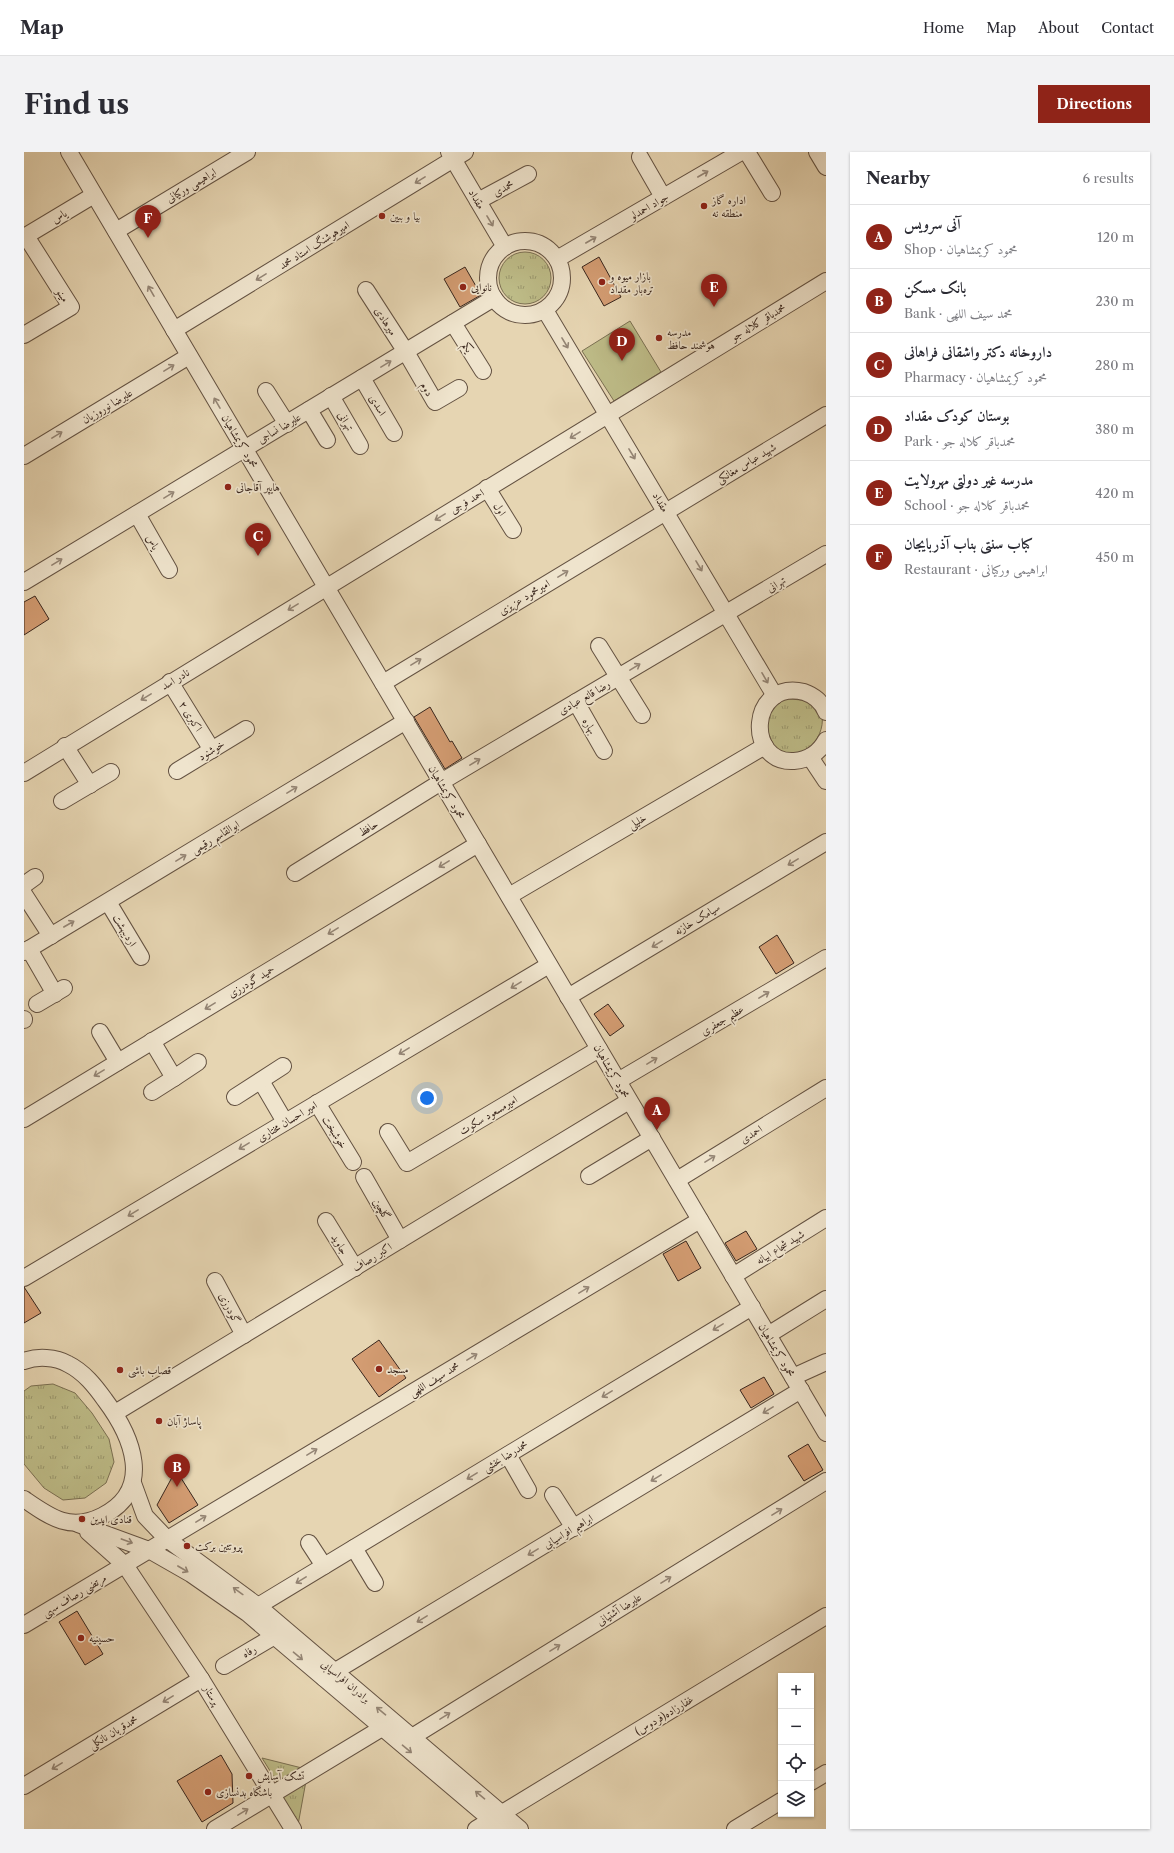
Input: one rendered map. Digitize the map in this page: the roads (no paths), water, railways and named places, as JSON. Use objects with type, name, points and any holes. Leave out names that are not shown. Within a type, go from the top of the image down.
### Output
[{"type":"street","name":"محمود کریمشاهیان","points":[[69,152],[826,1433]]},
{"type":"street","name":"ابراهیمی ورکیانی","points":[[116,231],[247,152]]},
{"type":"street","name":"جواد احمدلو","points":[[557,260],[741,152]]},
{"type":"street","points":[[747,152],[772,193]]},
{"type":"street","points":[[817,152],[826,168]]},
{"type":"street","name":"مقداد","points":[[456,154],[478,201],[506,247]]},
{"type":"street","name":"امیرهوشنگ استاد محمد","points":[[174,330],[456,154]]},
{"type":"street","points":[[640,157],[663,197]]},
{"type":"street","name":"محمدی","points":[[478,201],[528,174]]},
{"type":"street","name":"یاس","points":[[25,236],[94,195]]},
{"type":"street","name":"مینو","points":[[24,335],[71,308],[25,236]]},
{"type":"street","points":[[528,241],[540,244],[550,250],[557,260],[562,270],[560,292],[554,302],[545,310],[535,314],[523,315],[512,313],[501,307],[494,298],[489,287],[488,276],[494,260],[506,247],[516,242],[528,241]]},
{"type":"street","name":"محمدباقر کلاله جو","points":[[608,414],[826,281]]},
{"type":"street","name":"میرهادی","points":[[366,290],[406,352]]},
{"type":"street","name":"علیرضا نساجی","points":[[24,582],[494,298]]},
{"type":"street","name":"مقداد","points":[[545,310],[727,613],[775,696]]},
{"type":"street","name":"یکم","points":[[453,323],[483,371]]},
{"type":"street","name":"دوم","points":[[406,352],[435,402],[459,388]]},
{"type":"street","name":"علیرضا نوروزیان","points":[[24,456],[189,356]]},
{"type":"street","name":"اسدی","points":[[362,378],[394,433]]},
{"type":"street","points":[[266,390],[286,424]]},
{"type":"street","name":"تهرانی","points":[[331,396],[360,446]]},
{"type":"street","points":[[308,410],[327,440]]},
{"type":"street","name":"احمد فرجی","points":[[326,587],[608,414]]},
{"type":"street","name":"شهید عباس مغانکی","points":[[666,511],[826,415]]},
{"type":"street","name":"اول","points":[[487,488],[512,530]]},
{"type":"street","name":"امیرمحمود عزیزی","points":[[383,683],[666,511]]},
{"type":"street","name":"یاس","points":[[137,514],[169,570]]},
{"type":"street","name":"تهرانی","points":[[727,613],[826,554]]},
{"type":"street","name":"نادر اسد","points":[[24,773],[65,746],[326,587]]},
{"type":"street","name":"رضا قانع عبادی","points":[[441,782],[727,613]]},
{"type":"street","points":[[599,646],[642,715]]},
{"type":"street","name":"اکبری ۲","points":[[170,682],[212,750]]},
{"type":"street","points":[[826,710],[818,700],[808,693],[797,691],[786,692],[775,696],[766,704],[761,714],[759,725],[760,736],[765,746],[772,754],[791,761],[810,757],[819,750],[826,740]]},
{"type":"street","name":"بهاره","points":[[576,702],[604,751]]},
{"type":"street","name":"ابوالقاسم رقیمی","points":[[26,950],[108,902],[406,721]]},
{"type":"street","name":"خوشنود","points":[[177,771],[246,729]]},
{"type":"street","points":[[65,746],[90,784]]},
{"type":"street","name":"خلیلی","points":[[509,896],[765,746]]},
{"type":"street","points":[[810,757],[826,781]]},
{"type":"street","points":[[62,801],[111,772]]},
{"type":"street","name":"حافظ","points":[[295,873],[441,782]]},
{"type":"street","name":"سیامک خازنه","points":[[568,997],[826,842]]},
{"type":"street","name":"حمید گودرزی","points":[[24,1119],[478,844]]},
{"type":"street","points":[[24,894],[51,936]]},
{"type":"street","name":"اردیبهشت","points":[[108,902],[141,957]]},
{"type":"street","points":[[26,950],[60,991],[37,1004]]},
{"type":"street","name":"عظیم جعفری","points":[[618,1081],[826,958]]},
{"type":"street","name":"امیر احسان مختاری","points":[[24,1278],[549,965]]},
{"type":"street","points":[[100,1032],[118,1062]]},
{"type":"street","points":[[152,1042],[174,1078]]},
{"type":"street","name":"امیرمسعود سکوت","points":[[388,1132],[407,1163],[599,1049]]},
{"type":"street","points":[[152,1092],[198,1062]]},
{"type":"street","points":[[235,1097],[283,1066]]},
{"type":"street","points":[[261,1081],[285,1122]]},
{"type":"street","name":"احمدی","points":[[677,1180],[826,1088]]},
{"type":"street","name":"اکبر رصاف","points":[[115,1413],[629,1101]]},
{"type":"street","name":"خوشبخت","points":[[316,1103],[353,1162]]},
{"type":"street","points":[[589,1176],[652,1138]]},
{"type":"street","name":"گلچین","points":[[364,1177],[400,1240]]},
{"type":"street","name":"شهید شجاع ابیانه","points":[[733,1276],[826,1218]]},
{"type":"street","name":"محمد سیف اللهی","points":[[149,1550],[700,1220]]},
{"type":"street","name":"جاوید","points":[[326,1221],[355,1268]]},
{"type":"street","name":"گودرزی","points":[[215,1281],[244,1335]]},
{"type":"street","points":[[768,1335],[826,1299]]},
{"type":"street","name":"محمدرضا بخشی","points":[[258,1606],[752,1307]]},
{"type":"street","points":[[24,1361],[44,1357],[68,1363],[91,1381],[115,1413],[131,1446],[134,1466],[133,1483],[124,1499],[111,1512],[95,1520],[78,1524]]},
{"type":"street","name":"ابراهیم افراسیابی","points":[[329,1675],[574,1528],[797,1383],[826,1362]]},
{"type":"street","points":[[508,1455],[528,1490]]},
{"type":"street","name":"علیرضا آشتیانی","points":[[412,1737],[826,1481]]},
{"type":"street","name":"برادران افراسیابی","points":[[133,1483],[145,1516],[167,1539],[258,1606],[280,1633]]},
{"type":"street","points":[[553,1495],[574,1528]]},
{"type":"street","name":"برادران افراسیابی","points":[[24,1499],[47,1515],[62,1522],[78,1524],[149,1550],[191,1574],[246,1613],[280,1633],[329,1675],[412,1737],[498,1821]]},
{"type":"street","name":"پرستار","points":[[78,1524],[125,1565],[202,1679],[294,1829]]},
{"type":"street","points":[[309,1543],[324,1566]]},
{"type":"street","points":[[354,1548],[375,1583]]},
{"type":"street","name":"مرتضی رصاف سهی","points":[[24,1625],[149,1550]]},
{"type":"street","name":"غفارزاده(فردوس)","points":[[476,1829],[498,1821],[826,1616]]},
{"type":"street","name":"رفاه","points":[[224,1666],[280,1633]]},
{"type":"street","name":"برادران افراسیابی","points":[[329,1675],[382,1728],[498,1821],[520,1829]]},
{"type":"street","name":"محمدقربان نانکلی","points":[[24,1786],[202,1679]]},
{"type":"street","points":[[214,1829],[382,1728]]},
{"type":"street","points":[[813,1781],[826,1773]]},
{"type":"street","points":[[735,1829],[778,1803]]},
{"type":"place","name":"اداره گاز منطقه نه","points":[[704,206]]},
{"type":"place","name":"بیا و ببین","points":[[382,216]]},
{"type":"place","name":"کباب سنتی بناب آذربایجان","points":[[148,238]]},
{"type":"place","name":"بازار میوه و تره‌بار مقداد","points":[[602,282]]},
{"type":"place","name":"نانوایی","points":[[463,287]]},
{"type":"place","name":"مدرسه غیر دولتی مهرولایت","points":[[714,307]]},
{"type":"place","name":"مدرسه هوشمند حافظ","points":[[659,338]]},
{"type":"place","name":"بوستان کودک مقداد","points":[[622,361]]},
{"type":"place","name":"هایپر آقاجانی","points":[[228,487]]},
{"type":"place","name":"داروخانه دکتر واشقانی فراهانی","points":[[258,556]]},
{"type":"place","name":"آنی سرویس","points":[[657,1130]]},
{"type":"place","name":"مسجد","points":[[379,1369]]},
{"type":"place","name":"قصاب باشی","points":[[120,1370]]},
{"type":"place","name":"پاساژ آبان","points":[[159,1421]]},
{"type":"place","name":"بانک مسکن","points":[[177,1487]]},
{"type":"place","name":"قنادی ایدین","points":[[82,1519]]},
{"type":"place","name":"پروتئین برکت","points":[[187,1546]]},
{"type":"place","name":"حسینیه","points":[[81,1638]]},
{"type":"place","name":"تشک آسایش","points":[[249,1776]]},
{"type":"place","name":"باشگاه بدنسازی","points":[[208,1792]]}]
